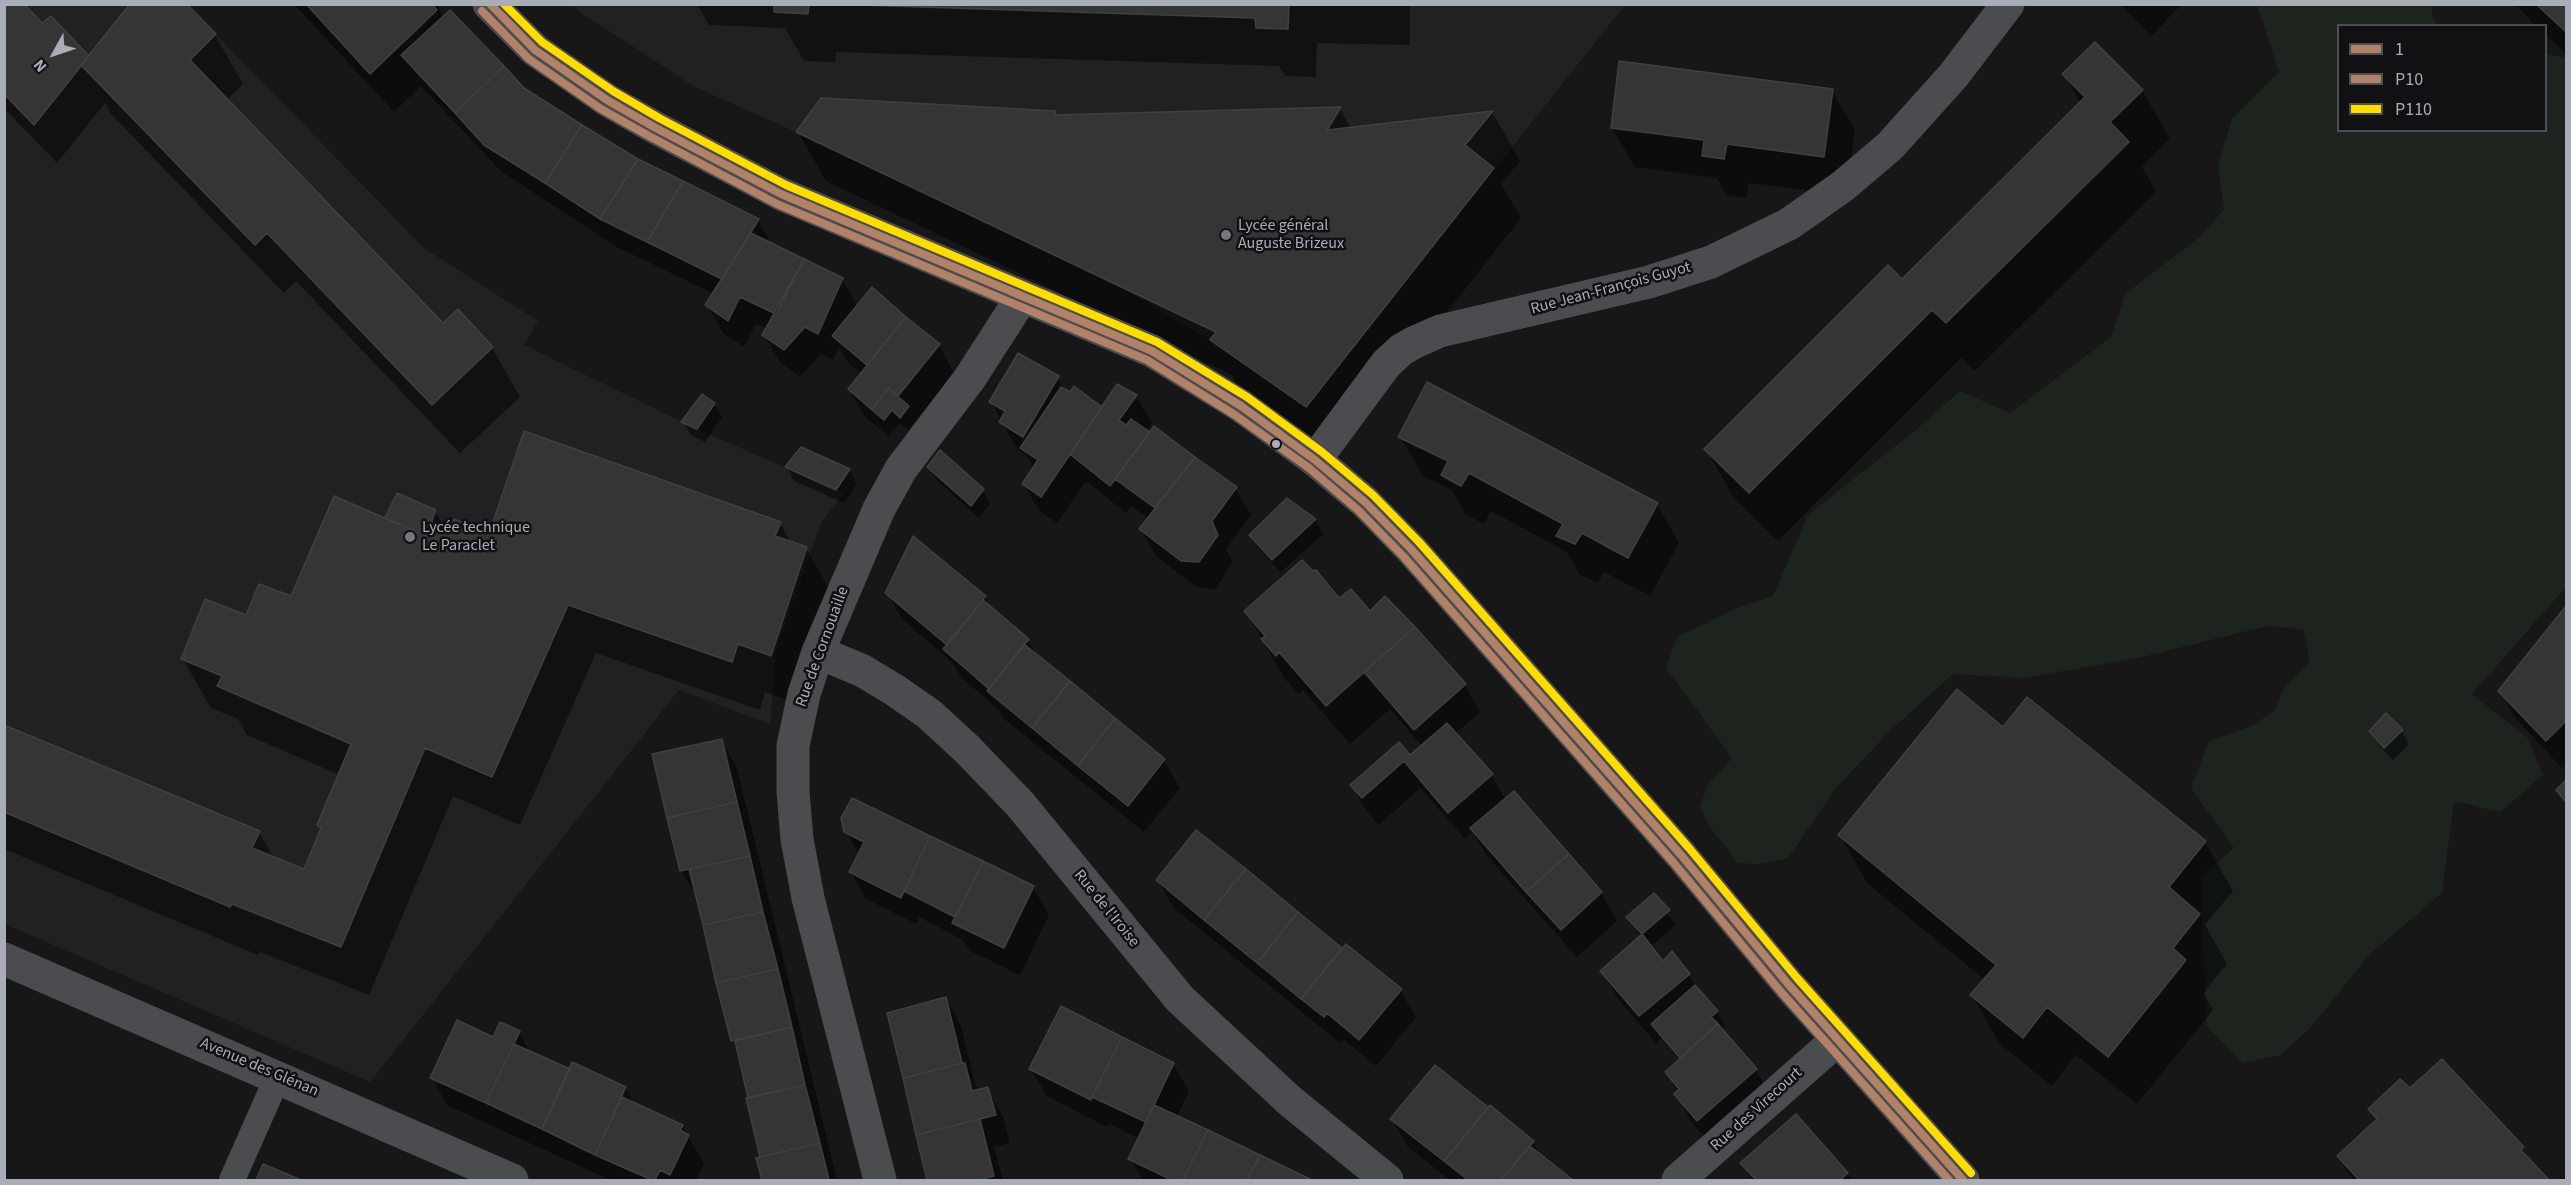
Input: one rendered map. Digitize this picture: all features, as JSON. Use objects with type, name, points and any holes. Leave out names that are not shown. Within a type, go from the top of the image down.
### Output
[{"type":"street","points":[[489,4],[535,50],[607,100],[654,127],[781,194],[1125,339],[1179,366],[1241,406],[1315,460],[1365,502],[1411,549],[1681,855],[1837,1040],[1963,1180]]},
{"type":"street","name":"Rue Jean-François Guyot","points":[[1315,460],[1386,364],[1401,350],[1413,343],[1440,331],[1648,282],[1711,262],[1789,224],[1843,186],[1890,146],[1928,107],[2008,4]]},
{"type":"street","name":"Rue de Cornouaille","points":[[880,1180],[808,898],[797,839],[793,792],[793,746],[804,694],[818,652],[861,548],[901,469],[970,378],[1022,297]]},
{"type":"street","name":"Rue de l'Iroise","points":[[818,652],[871,676],[929,714],[1020,804],[1180,999],[1290,1101],[1387,1180]]},
{"type":"street","name":"Avenue des Glénan","points":[[4,959],[278,1076],[512,1180]]},
{"type":"street","name":"Rue des Virecourt","points":[[1678,1180],[1837,1040]]},
{"type":"lane","points":[[232,1180],[278,1076]]},
{"type":"shaded area","name":"Lycée technique Le Paraclet","points":[[5,5],[187,5],[424,248],[538,321],[524,345],[697,429],[844,493],[821,523],[776,651],[770,724],[679,690],[370,1082],[5,924]]},
{"type":"shaded area","name":"Lycée général Auguste Brizeux","points":[[573,5],[1625,5],[1306,407],[1210,340],[1128,292],[796,132],[695,87],[580,12]]},
{"type":"shaded area","points":[[2257,5],[2432,5],[2436,24],[2337,24],[2337,132],[2547,132],[2547,54],[2566,58],[2566,587],[2472,694],[2528,738],[2543,775],[2500,812],[2454,801],[2442,893],[2369,955],[2312,1026],[2281,1055],[2243,1063],[2207,1026],[2202,930],[2201,876],[2234,848],[2191,788],[2209,741],[2254,725],[2275,710],[2284,688],[2310,661],[2303,629],[2267,626],[2134,659],[2022,678],[1953,674],[1892,729],[1836,788],[1788,858],[1758,864],[1738,863],[1710,827],[1700,807],[1708,784],[1732,758],[1666,668],[1677,637],[1735,609],[1773,596],[1808,515],[1917,429],[1960,391],[2010,413],[2111,337],[2125,294],[2200,237],[2224,209],[2218,166],[2232,119],[2279,72]]},
{"type":"building","points":[[4,4],[24,4],[42,23],[51,16],[89,56],[34,125],[4,94]]},
{"type":"building","points":[[130,4],[187,4],[216,34],[190,60],[443,323],[458,309],[493,347],[432,405],[267,233],[255,245],[81,65]]},
{"type":"building","points":[[306,4],[432,4],[437,10],[370,74]]},
{"type":"building","points":[[774,4],[809,4],[808,14],[774,12]]},
{"type":"building","points":[[830,4],[1289,4],[1288,29],[1256,28],[1255,18]]},
{"type":"building","points":[[2536,4],[2566,4],[2566,32]]},
{"type":"building","points":[[450,10],[504,66],[455,113],[401,55]]},
{"type":"building","points":[[2095,42],[2143,90],[2110,122],[2129,142],[1946,323],[1932,310],[1749,493],[1704,449],[1888,265],[1902,279],[2085,97],[2062,74]]},
{"type":"building","points":[[1619,61],[1833,89],[1824,157],[1727,144],[1724,159],[1702,156],[1704,140],[1611,128]]},
{"type":"building","points":[[504,66],[524,88],[582,125],[545,183],[484,145],[455,113]]},
{"type":"building","points":[[821,98],[1055,111],[1055,115],[1341,107],[1327,130],[1493,111],[1465,145],[1494,168],[1306,407],[1210,340],[1216,332],[796,132]]},
{"type":"building","points":[[582,125],[638,159],[600,219],[545,183]]},
{"type":"building","points":[[638,159],[683,181],[647,242],[600,219]]},
{"type":"building","points":[[683,181],[759,219],[722,279],[647,242]]},
{"type":"building","points":[[751,233],[804,259],[776,314],[740,297],[728,321],[705,305]]},
{"type":"building","points":[[804,259],[843,278],[818,334],[805,327],[784,350],[762,335]]},
{"type":"building","points":[[872,287],[906,317],[867,365],[832,336]]},
{"type":"building","points":[[906,317],[940,344],[898,396],[888,388],[872,410],[848,389]]},
{"type":"building","points":[[1018,353],[1059,376],[1023,437],[999,422],[1005,411],[989,402]]},
{"type":"building","points":[[1427,382],[1658,503],[1628,558],[1582,533],[1575,544],[1556,536],[1563,524],[1469,473],[1461,486],[1441,475],[1448,461],[1398,437]]},
{"type":"building","points":[[1117,384],[1137,395],[1119,420],[1126,425],[1131,419],[1150,432],[1110,486],[1070,454]]},
{"type":"building","points":[[1074,386],[1102,407],[1041,497],[1022,484],[1038,460],[1020,448],[1061,387],[1070,392]]},
{"type":"building","points":[[888,388],[909,406],[900,418],[892,410],[884,420],[872,410]]},
{"type":"building","points":[[702,394],[715,403],[697,429],[681,422]]},
{"type":"building","points":[[1154,426],[1195,457],[1155,508],[1115,479]]},
{"type":"building","points":[[524,431],[781,522],[775,536],[807,547],[771,656],[738,644],[732,662],[568,605],[492,777],[425,748],[341,947],[232,904],[230,907],[4,812],[4,725],[260,831],[252,848],[304,869],[321,828],[317,825],[351,744],[217,686],[222,676],[181,659],[205,599],[246,615],[259,584],[291,596],[334,496],[426,536],[432,522],[449,530],[454,519],[489,534]]},
{"type":"building","points":[[801,447],[850,469],[836,490],[785,467]]},
{"type":"building","points":[[940,450],[984,489],[971,506],[927,467]]},
{"type":"building","points":[[1195,457],[1237,487],[1212,521],[1218,535],[1199,562],[1181,561],[1139,529]]},
{"type":"building","points":[[397,493],[436,510],[426,536],[385,518]]},
{"type":"building","points":[[1287,498],[1316,519],[1272,560],[1249,535]]},
{"type":"building","points":[[913,536],[986,596],[947,645],[885,593]]},
{"type":"building","points":[[1302,560],[1313,571],[1316,570],[1339,598],[1351,589],[1370,611],[1385,596],[1415,627],[1326,706],[1279,652],[1276,656],[1261,639],[1265,636],[1244,611]]},
{"type":"building","points":[[983,600],[1029,639],[989,689],[943,649]]},
{"type":"building","points":[[2566,606],[2566,721],[2546,741],[2498,691]]},
{"type":"building","points":[[1415,627],[1466,684],[1414,730],[1364,672]]},
{"type":"building","points":[[1024,644],[1070,681],[1032,728],[987,691]]},
{"type":"building","points":[[1070,681],[1115,718],[1078,766],[1032,728]]},
{"type":"building","points":[[1957,689],[2003,727],[2027,697],[2206,841],[2169,887],[2200,914],[2173,948],[2186,960],[2108,1057],[2047,1007],[2023,1038],[1970,995],[1996,965],[1838,835]]},
{"type":"building","points":[[2386,713],[2403,730],[2384,748],[2369,731]]},
{"type":"building","points":[[1115,718],[1165,759],[1128,806],[1078,766]]},
{"type":"building","points":[[1447,723],[1493,774],[1448,813],[1404,761],[1362,798],[1350,785],[1399,742],[1410,755]]},
{"type":"building","points":[[722,739],[737,802],[667,818],[652,754]]},
{"type":"building","points":[[2566,780],[2566,802],[2556,790]]},
{"type":"building","points":[[1514,791],[1569,854],[1526,892],[1470,828]]},
{"type":"building","points":[[852,798],[930,836],[901,898],[849,872],[864,842],[844,832],[841,818]]},
{"type":"building","points":[[737,802],[750,856],[680,871],[667,818]]},
{"type":"building","points":[[1196,830],[1246,869],[1204,920],[1156,880]]},
{"type":"building","points":[[930,836],[983,861],[955,917],[904,891]]},
{"type":"building","points":[[1569,854],[1602,892],[1561,930],[1526,892]]},
{"type":"building","points":[[750,856],[763,912],[703,925],[689,869]]},
{"type":"building","points":[[983,861],[1034,886],[1004,948],[952,923]]},
{"type":"building","points":[[1246,869],[1298,912],[1257,963],[1204,920]]},
{"type":"building","points":[[1654,893],[1670,910],[1642,934],[1626,917]]},
{"type":"building","points":[[763,912],[778,969],[716,983],[703,925]]},
{"type":"building","points":[[1298,912],[1342,948],[1301,999],[1257,963]]},
{"type":"building","points":[[1642,934],[1663,961],[1672,951],[1690,974],[1639,1016],[1600,971]]},
{"type":"building","points":[[1346,944],[1402,989],[1359,1040],[1327,1013],[1324,1017],[1301,999]]},
{"type":"building","points":[[778,969],[792,1027],[731,1041],[716,983]]},
{"type":"building","points":[[1695,985],[1718,1011],[1711,1017],[1718,1024],[1680,1058],[1651,1024]]},
{"type":"building","points":[[946,997],[962,1063],[903,1078],[887,1013]]},
{"type":"building","points":[[1061,1006],[1122,1037],[1091,1100],[1029,1069]]},
{"type":"building","points":[[457,1020],[493,1037],[500,1022],[520,1031],[486,1103],[430,1078]]},
{"type":"building","points":[[1718,1024],[1757,1069],[1697,1121],[1674,1094],[1679,1089],[1665,1072]]},
{"type":"building","points":[[792,1027],[805,1085],[748,1098],[735,1041]]},
{"type":"building","points":[[1122,1037],[1174,1063],[1146,1122],[1092,1097]]},
{"type":"building","points":[[514,1044],[570,1069],[542,1129],[486,1103]]},
{"type":"building","points":[[2442,1059],[2524,1147],[2521,1150],[2549,1180],[2359,1180],[2337,1156],[2377,1119],[2368,1109],[2400,1079],[2410,1088]]},
{"type":"building","points":[[572,1062],[626,1087],[595,1155],[542,1129]]},
{"type":"building","points":[[965,1063],[972,1091],[988,1087],[996,1115],[916,1135],[903,1078]]},
{"type":"building","points":[[1435,1065],[1488,1107],[1444,1161],[1390,1119]]},
{"type":"building","points":[[805,1085],[820,1143],[760,1157],[746,1098]]},
{"type":"building","points":[[622,1097],[683,1125],[680,1130],[689,1135],[670,1175],[660,1170],[655,1180],[652,1180],[595,1155]]},
{"type":"building","points":[[1154,1105],[1208,1130],[1183,1180],[1172,1180],[1128,1159]]},
{"type":"building","points":[[1490,1105],[1534,1141],[1501,1180],[1468,1180],[1444,1161]]},
{"type":"building","points":[[1796,1114],[1848,1173],[1840,1180],[1756,1180],[1740,1163]]},
{"type":"building","points":[[980,1119],[994,1176],[978,1180],[927,1180],[916,1135]]},
{"type":"building","points":[[1208,1130],[1260,1155],[1247,1180],[1183,1180]]},
{"type":"building","points":[[820,1143],[829,1180],[762,1180],[756,1158]]},
{"type":"building","points":[[1530,1146],[1573,1180],[1501,1180]]},
{"type":"building","points":[[1260,1155],[1312,1180],[1247,1180]]},
{"type":"building","points":[[263,1164],[301,1180],[256,1180]]},
{"type":"transit line","name":"1","points":[[490,4],[535,50],[607,100],[654,127],[781,194],[1152,351],[1241,406],[1315,460],[1365,502],[1411,549],[1681,855],[1789,985],[1963,1180]]},
{"type":"transit line","name":"P110","points":[[504,4],[542,42],[613,91],[659,118],[786,185],[1157,342],[1247,397],[1322,452],[1373,495],[1419,542],[1689,848],[1797,978],[1971,1173]]},
{"type":"transit line","name":"P10","points":[[482,11],[529,59],[601,109],[649,136],[777,204],[1147,360],[1235,415],[1309,468],[1358,510],[1403,556],[1673,862],[1781,992],[1949,1180]]},
{"type":"place","name":"Lycée général Auguste Brizeux","points":[[1226,235]]},
{"type":"place","name":"Lycée technique Le Paraclet","points":[[410,537]]}]
